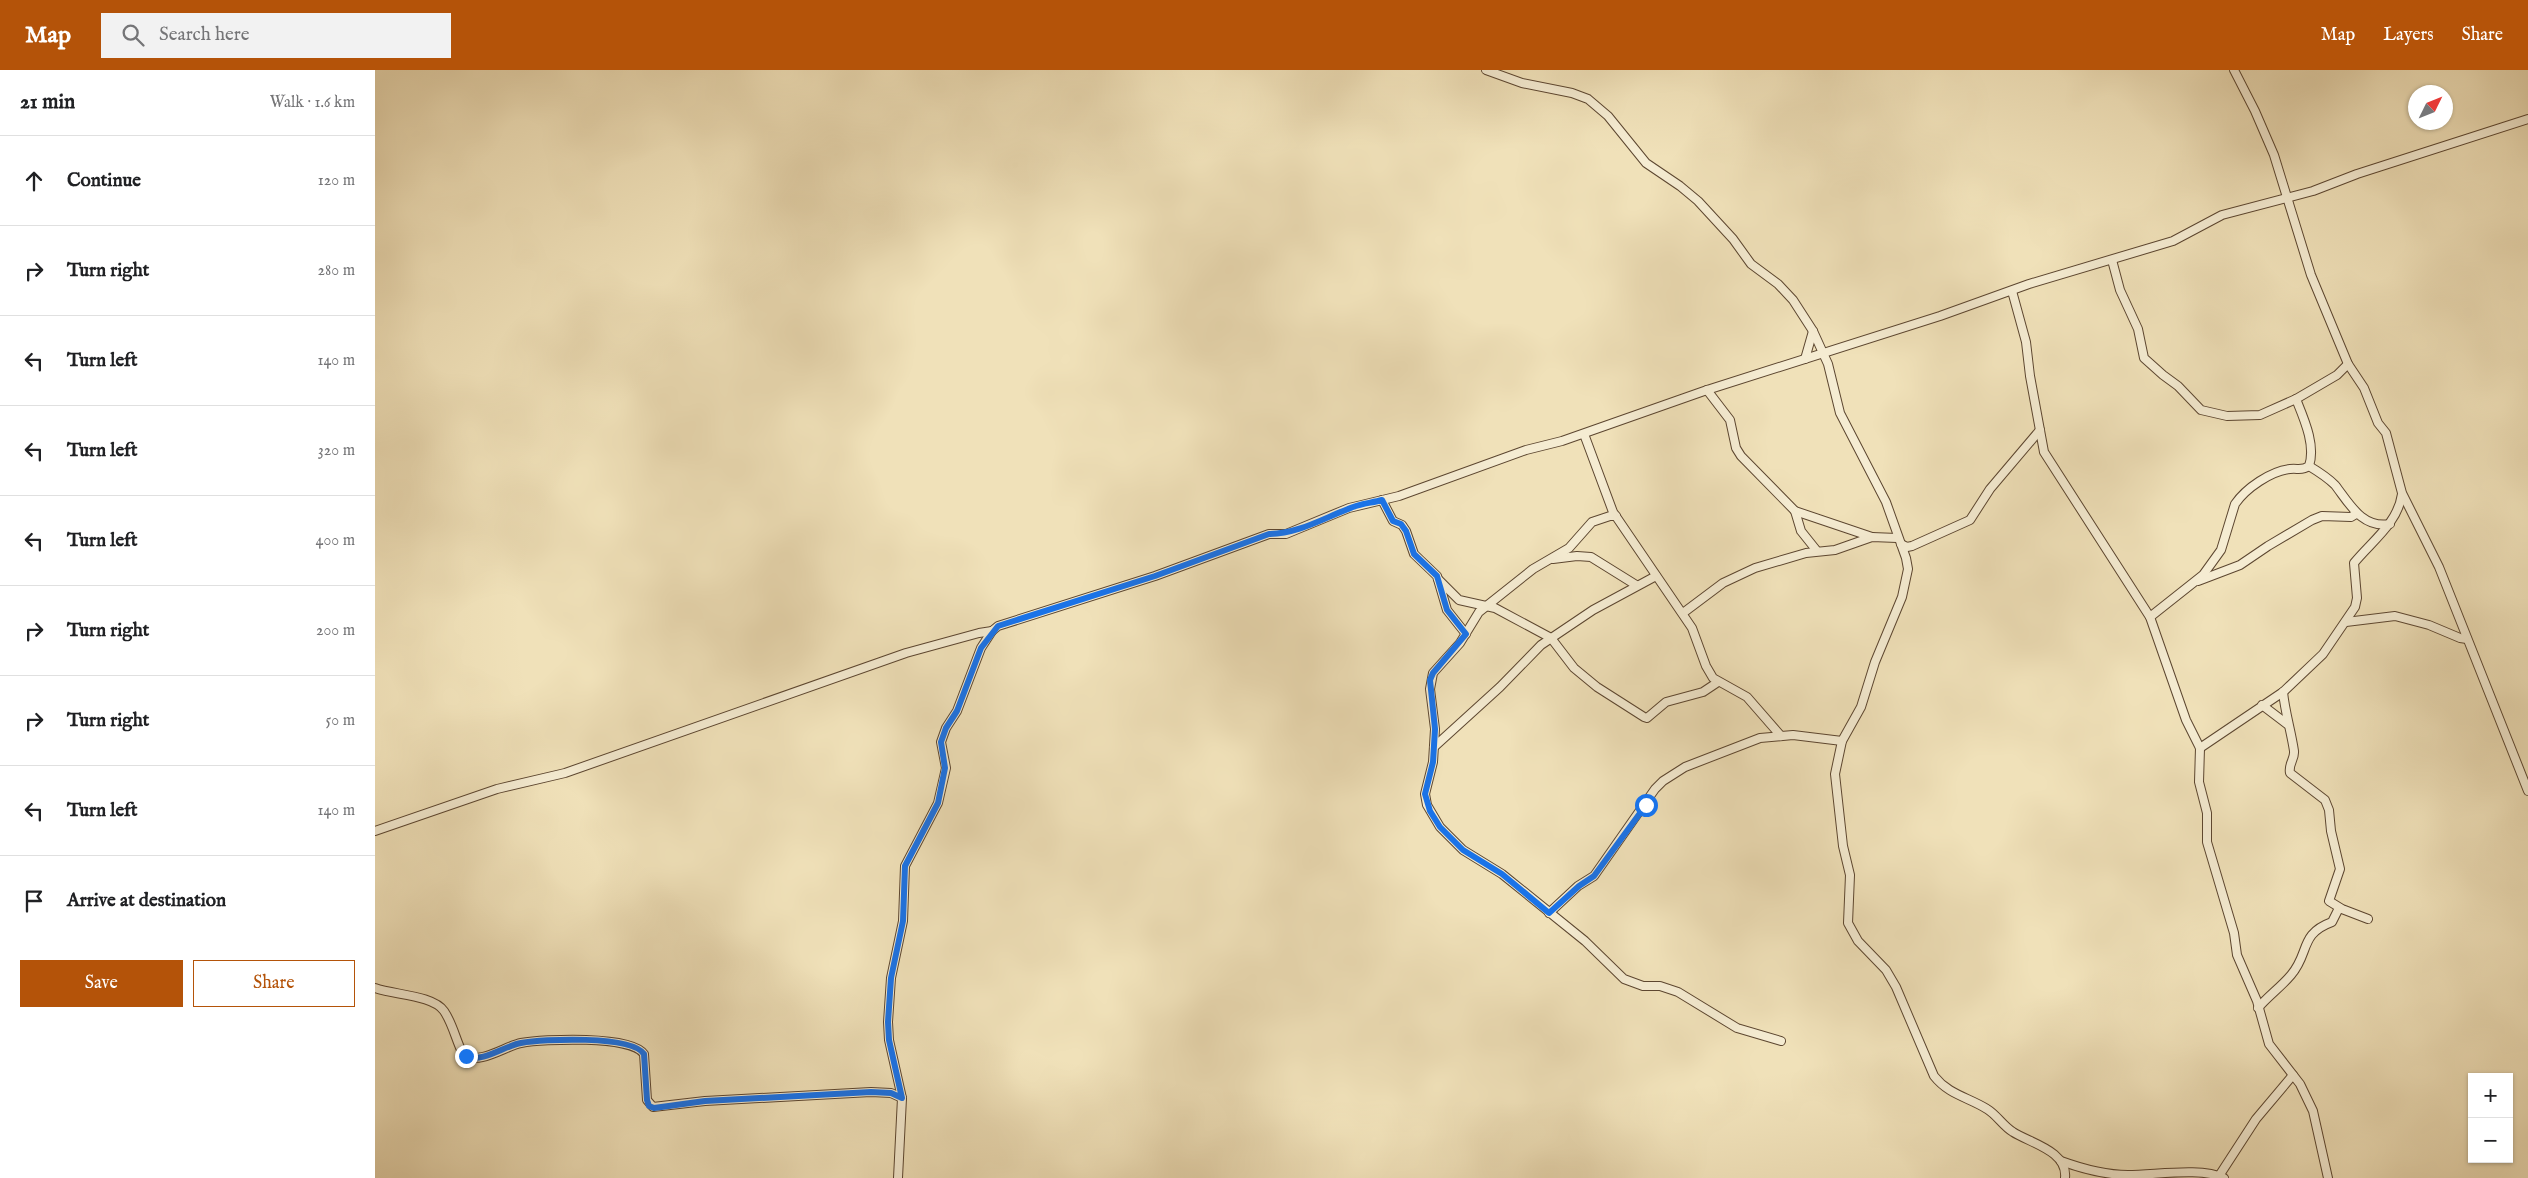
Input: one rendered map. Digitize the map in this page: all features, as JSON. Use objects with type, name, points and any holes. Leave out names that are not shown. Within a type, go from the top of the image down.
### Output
[{"type":"street","points":[[1487,70],[1522,83],[1572,93],[1588,99],[1608,116],[1646,163],[1698,201],[1733,239],[1751,264],[1777,284],[1793,300],[1813,331],[1823,353],[1833,377],[1834,394],[1840,413],[1886,502],[1908,569],[1902,596],[1875,662],[1861,707],[1843,741],[1835,774],[1843,846],[1850,875],[1847,918],[1851,930],[1858,941],[1886,970],[1896,987],[1934,1076],[1940,1084],[1956,1095],[1988,1110],[2011,1131],[2045,1149],[2061,1161],[2104,1174],[2177,1174],[2203,1171],[2222,1177],[2256,1119],[2293,1075]]},
{"type":"street","points":[[2234,70],[2266,137],[2311,275],[2349,364],[2365,388],[2378,423],[2385,433],[2402,493],[2439,567],[2528,791]]},
{"type":"street","points":[[898,1178],[902,1098],[889,1040],[888,1022],[891,978],[903,921],[905,866],[938,803],[945,768],[941,742],[946,728],[957,711],[968,687],[981,648],[992,631],[998,626],[1155,576],[1269,534],[1286,534],[1349,508],[1382,500],[1449,479],[1526,450],[1584,434],[1707,390],[2011,291],[2178,240],[2222,215],[2286,199],[2528,119]]},
{"type":"street","points":[[2113,260],[2121,290],[2138,329],[2145,358],[2163,375],[2179,386],[2198,409],[2215,414],[2252,416],[2296,399],[2332,378],[2349,364]]},
{"type":"street","points":[[2011,291],[2026,342],[2039,430],[2048,460],[2150,617],[2185,720],[2201,748],[2199,782],[2207,813],[2207,842],[2234,933],[2237,955],[2258,1008],[2269,1044],[2305,1092],[2317,1121],[2329,1178]]},
{"type":"street","points":[[1805,359],[1813,331]]},
{"type":"street","points":[[1707,390],[1730,420],[1736,448],[1741,456],[1795,511],[1872,538],[1899,541],[1907,547],[1970,520],[1990,489],[2017,459],[2039,430]]},
{"type":"street","points":[[2197,582],[2221,550],[2235,504],[2239,498],[2261,481],[2281,471],[2304,469],[2309,466],[2312,456],[2309,437],[2296,399]]},
{"type":"street","points":[[1584,434],[1604,492],[1616,516],[1692,628],[1706,666],[1713,678],[1747,697],[1781,736]]},
{"type":"street","points":[[2309,466],[2325,475],[2356,514],[2378,524],[2389,524]]},
{"type":"street","points":[[2201,748],[2283,692],[2323,654],[2346,622],[2356,603],[2354,563],[2389,524],[2398,511],[2402,493]]},
{"type":"street","points":[[1382,500],[1393,521],[1401,524],[1406,531],[1414,554],[1422,559],[1438,579],[1459,600],[1487,606],[1551,638],[1574,668],[1603,691],[1644,717],[1647,718],[1666,702],[1703,692],[1718,682]]},
{"type":"street","points":[[1795,511],[1801,531],[1817,551]]},
{"type":"street","points":[[2150,617],[2197,582],[2240,565],[2312,520],[2322,516],[2351,517],[2356,514]]},
{"type":"street","points":[[1616,516],[1592,522],[1569,548],[1533,569],[1479,612],[1466,634],[1433,673],[1430,680],[1435,729],[1434,747],[1425,794],[1427,805],[1440,827],[1463,850],[1502,874],[1585,941],[1624,979],[1643,986],[1660,986],[1678,992],[1737,1028],[1781,1041]]},
{"type":"street","points":[[1683,613],[1732,578],[1755,568],[1817,551],[1835,550],[1872,538]]},
{"type":"street","points":[[1549,560],[1577,556],[1591,557],[1636,586]]},
{"type":"street","points":[[1434,747],[1551,638],[1593,610],[1656,576]]},
{"type":"street","points":[[1438,579],[1447,610],[1466,634]]},
{"type":"street","points":[[2346,622],[2395,616],[2429,625],[2467,639]]},
{"type":"street","points":[[375,831],[497,789],[555,777],[906,653],[992,631]]},
{"type":"street","points":[[979,633],[981,648]]},
{"type":"street","points":[[2283,692],[2287,724],[2295,753],[2289,768],[2290,773],[2325,800],[2329,810],[2331,831],[2340,868],[2329,901],[2339,908],[2367,919]]},
{"type":"street","points":[[2262,705],[2287,724]]},
{"type":"street","points":[[1549,913],[1579,886],[1594,876],[1663,781],[1685,767],[1760,738],[1814,736],[1843,741]]},
{"type":"street","points":[[2258,1008],[2293,973],[2312,932],[2332,922],[2339,908]]},
{"type":"street","points":[[375,988],[430,1000],[439,1005],[446,1014],[463,1054],[470,1058],[498,1051],[519,1043],[560,1039],[593,1040],[636,1048],[644,1054],[647,1100],[653,1108],[705,1101],[871,1092],[891,1093],[902,1098]]},
{"type":"street","points":[[2061,1161],[2066,1172],[2065,1178]]},
{"type":"route","points":[[466,1056],[475,1058],[519,1043],[560,1039],[593,1040],[626,1045],[636,1048],[644,1054],[647,1100],[649,1106],[654,1108],[676,1103],[857,1092],[891,1093],[902,1098],[889,1040],[888,1022],[891,978],[903,921],[905,866],[938,803],[945,768],[941,742],[946,728],[957,711],[968,687],[981,648],[992,631],[998,626],[1155,576],[1269,534],[1286,534],[1349,508],[1371,502],[1382,500],[1393,521],[1402,525],[1411,540],[1412,551],[1437,576],[1447,610],[1466,634],[1433,673],[1430,680],[1435,729],[1433,762],[1425,794],[1427,805],[1440,827],[1463,850],[1502,874],[1549,913],[1579,886],[1594,876],[1623,832],[1646,805]]}]
